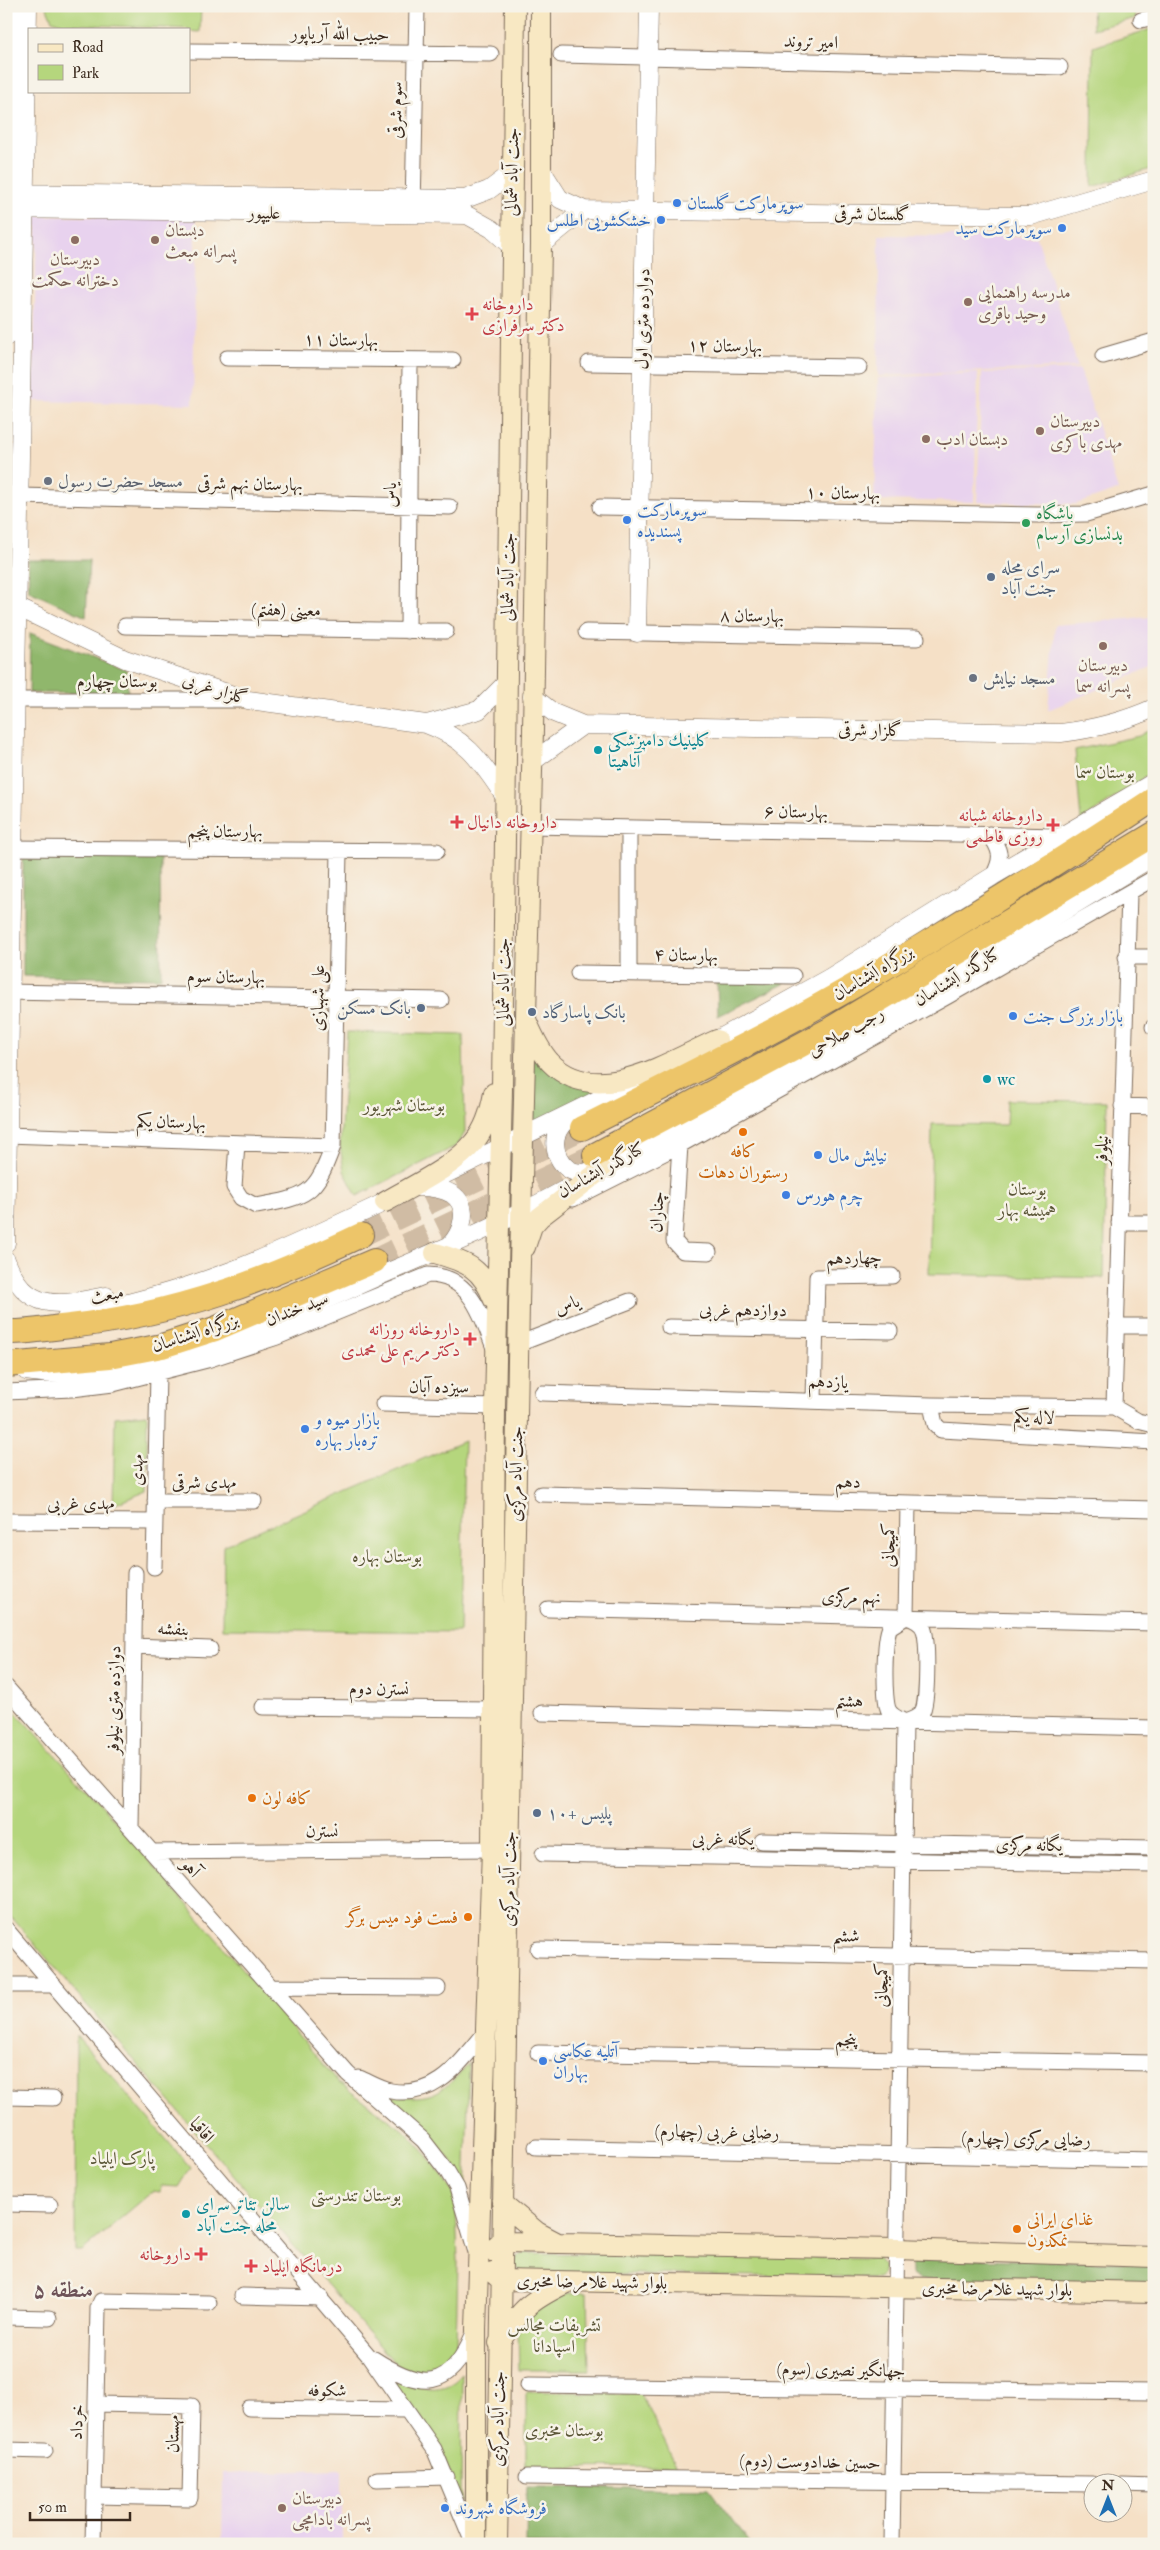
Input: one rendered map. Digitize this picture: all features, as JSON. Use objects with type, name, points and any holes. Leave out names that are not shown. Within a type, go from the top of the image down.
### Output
[{"type":"highway","name":"بزرگراه آبشناسان","points":[[579,1120],[741,1048],[828,1000],[1058,861],[1154,799]]},
{"type":"highway","name":"بزرگراه آبشناسان","points":[[602,1163],[831,1029],[1154,834]]},
{"type":"highway","name":"بزرگراه آبشناسان","points":[[6,1330],[104,1322],[152,1314],[201,1301],[304,1262],[361,1235]]},
{"type":"highway","name":"بزرگراه آبشناسان","points":[[6,1366],[110,1356],[162,1346],[215,1329],[374,1261]]},
{"type":"main road","name":"جنت آباد شمالی","points":[[498,1224],[502,1046],[515,6]]},
{"type":"main road","name":"جنت آباد شمالی","points":[[521,1214],[532,762],[541,245],[541,6]]},
{"type":"main road","points":[[503,951],[516,959],[527,952]]},
{"type":"main road","points":[[526,1020],[537,1043],[549,1061],[563,1073],[586,1083],[614,1083],[717,1040]]},
{"type":"main road","points":[[385,1202],[455,1159],[474,1143],[483,1128],[491,1106],[502,1046]]},
{"type":"main road","points":[[519,1304],[527,1236],[532,1226],[602,1163]]},
{"type":"main road","name":"جنت آباد مرکزی","points":[[496,2544],[521,1214]]},
{"type":"main road","name":"جنت آباد مرکزی","points":[[474,2544],[476,2329],[492,1849],[498,1224]]},
{"type":"main road","points":[[441,1250],[470,1265],[481,1275],[497,1306]]},
{"type":"main road","points":[[494,1538],[515,1537]]},
{"type":"main road","points":[[502,2203],[537,2232],[560,2244]]},
{"type":"main road","points":[[479,2260],[502,2242]]},
{"type":"main road","name":"بلوار شهید غلامرضا مخبری","points":[[502,2242],[896,2248],[1154,2257]]},
{"type":"main road","name":"بلوار شهید غلامرضا مخبری","points":[[479,2260],[501,2280],[1154,2292]]},
{"type":"main road","points":[[499,2343],[520,2312],[541,2296],[571,2281]]},
{"type":"street","points":[[6,337],[18,49],[12,6]]},
{"type":"street","points":[[18,49],[28,6]]},
{"type":"street","name":"سوم شرقی","points":[[413,207],[417,6]]},
{"type":"street","name":"دوارده متری اول","points":[[637,633],[649,6]]},
{"type":"street","name":"حبیب الله آریاپور","points":[[190,51],[491,54]]},
{"type":"street","name":"امیر تروند","points":[[561,55],[1060,68]]},
{"type":"street","name":"گلستان شرقی","points":[[541,169],[560,199],[584,210],[1032,216],[1154,180]]},
{"type":"street","name":"علیپور","points":[[413,207],[465,199],[489,190],[513,172]]},
{"type":"street","points":[[6,1244],[13,495],[13,201]]},
{"type":"street","name":"علیپور","points":[[13,201],[413,207],[467,215],[492,229],[512,247]]},
{"type":"street","points":[[541,245],[584,210]]},
{"type":"street","points":[[1103,356],[1154,341]]},
{"type":"street","name":"بهارستان ۱۱","points":[[227,358],[454,360]]},
{"type":"street","name":"یاس","points":[[408,631],[410,360]]},
{"type":"street","name":"بهارستان ۱۲","points":[[589,363],[860,367]]},
{"type":"street","name":"بهارستان ۱۰","points":[[600,507],[1086,514],[1154,494]]},
{"type":"street","name":"بهارستان نهم شرقی","points":[[13,495],[450,507]]},
{"type":"street","name":"گلزار غربی","points":[[11,605],[125,659],[248,700],[426,724],[448,732],[459,740],[478,760],[505,797]]},
{"type":"street","name":"معینی (هفتم)","points":[[125,626],[446,631]]},
{"type":"street","name":"بهارستان ۸","points":[[586,632],[917,638]]},
{"type":"street","name":"گلزار غربی","points":[[426,724],[479,710],[506,683]]},
{"type":"street","name":"گلزار شرقی","points":[[532,696],[554,713],[583,725],[1061,733],[1109,726],[1154,708]]},
{"type":"street","name":"بوستان چهارم","points":[[11,700],[248,700]]},
{"type":"street","points":[[532,762],[583,725]]},
{"type":"street","points":[[602,1163],[581,1172],[569,1169],[561,1162],[555,1144],[557,1132],[828,978],[993,876],[1154,782]]},
{"type":"street","name":"بهارستان ۶","points":[[530,826],[1062,836]]},
{"type":"street","points":[[628,973],[629,828]]},
{"type":"street","points":[[989,834],[1001,852],[1001,860],[993,876]]},
{"type":"street","name":"بهارستان پنجم","points":[[10,848],[437,851]]},
{"type":"street","name":"علی شهبازی","points":[[333,1146],[339,851]]},
{"type":"street","name":"کنارگذر آبشناسان","points":[[6,1366],[40,1373],[76,1374],[121,1368],[165,1358],[256,1330],[441,1250],[521,1214],[602,1163],[906,1008],[1154,856]]},
{"type":"street","name":"رجب صلاحی","points":[[551,1208],[615,1179],[680,1145],[1154,878]]},
{"type":"street","name":"نیلوفر","points":[[1114,1407],[1129,893]]},
{"type":"street","points":[[1126,957],[1154,957]]},
{"type":"street","name":"بهارستان ۴","points":[[578,973],[793,976]]},
{"type":"street","name":"بهارستان سوم","points":[[8,992],[441,1000]]},
{"type":"street","points":[[1122,1106],[1154,1107]]},
{"type":"street","points":[[6,1330],[158,1294],[229,1271],[280,1251],[524,1136],[579,1120]]},
{"type":"street","name":"بهارستان یکم","points":[[7,1135],[333,1146]]},
{"type":"street","points":[[237,1143],[234,1187],[241,1198],[256,1206],[302,1195],[317,1183],[333,1146]]},
{"type":"street","name":"چناران","points":[[680,1145],[674,1241],[683,1251],[709,1252]]},
{"type":"street","points":[[418,1187],[442,1189],[454,1195],[460,1204],[463,1214],[461,1230],[456,1239],[441,1250]]},
{"type":"street","points":[[1119,1223],[1154,1223]]},
{"type":"street","name":"مبعث","points":[[6,1260],[11,1274],[23,1292],[38,1302],[63,1303],[90,1299],[229,1271]]},
{"type":"street","name":"سید خندان","points":[[6,1392],[72,1389],[128,1381],[207,1360],[277,1337],[428,1275],[448,1278],[467,1291],[482,1319],[496,1353]]},
{"type":"street","name":"چهاردهم","points":[[816,1330],[817,1277],[892,1276]]},
{"type":"street","name":"یاس","points":[[518,1344],[630,1301]]},
{"type":"street","points":[[1116,1326],[1154,1326]]},
{"type":"street","name":"دوازدهم غربی","points":[[669,1328],[890,1331]]},
{"type":"street","points":[[814,1400],[816,1330]]},
{"type":"street","name":"مهدی","points":[[154,1567],[158,1373]]},
{"type":"street","name":"یازدهم","points":[[542,1393],[931,1405],[1114,1407]]},
{"type":"street","name":"سیزده آبان","points":[[383,1404],[495,1406]]},
{"type":"street","name":"لاله یکم","points":[[931,1405],[935,1424],[941,1430],[1154,1442]]},
{"type":"street","points":[[1114,1407],[1138,1421],[1154,1425]]},
{"type":"street","name":"دهم","points":[[541,1494],[1154,1508]]},
{"type":"street","name":"مهدی شرقی","points":[[155,1501],[254,1501]]},
{"type":"street","name":"کمیجانی","points":[[906,1617],[908,1502]]},
{"type":"street","name":"مهدی غربی","points":[[6,1521],[155,1522]]},
{"type":"street","name":"دوازده متری نیلوفر","points":[[131,1828],[135,1573]]},
{"type":"street","name":"نهم مرکزی","points":[[548,1610],[1154,1623]]},
{"type":"street","points":[[906,1617],[918,1622],[925,1632],[926,1698],[925,1705],[918,1716],[905,1722],[893,1716],[886,1704],[886,1638],[890,1627],[906,1617]]},
{"type":"street","name":"بنفشه","points":[[134,1646],[210,1649]]},
{"type":"street","name":"آهو","points":[[6,1687],[348,2074],[411,2128],[448,2171],[457,2188],[479,2260]]},
{"type":"street","name":"نسترن دوم","points":[[263,1707],[494,1709]]},
{"type":"street","name":"هشتم","points":[[542,1713],[1154,1728]]},
{"type":"street","name":"کمیجانی","points":[[892,2544],[905,1722]]},
{"type":"street","name":"یگانه غربی","points":[[762,1841],[903,1843]]},
{"type":"street","name":"یگانه مرکزی","points":[[903,1843],[1154,1848]]},
{"type":"street","name":"نسترن","points":[[152,1852],[492,1849]]},
{"type":"street","name":"یگانه غربی","points":[[543,1854],[903,1862]]},
{"type":"street","name":"یگانه مرکزی","points":[[903,1862],[1154,1866]]},
{"type":"street","name":"اقاقیا","points":[[6,1928],[369,2356]]},
{"type":"street","name":"ششم","points":[[538,1949],[1154,1961]]},
{"type":"street","points":[[6,1985],[54,1985]]},
{"type":"street","points":[[272,1987],[438,1988]]},
{"type":"street","points":[[348,2074],[389,2090],[427,2089],[446,2079],[487,2032]]},
{"type":"street","name":"پنجم","points":[[538,2053],[1154,2063]]},
{"type":"street","points":[[6,2097],[52,2098]]},
{"type":"street","name":"رضایی غربی (چهارم)","points":[[536,2147],[898,2155]]},
{"type":"street","name":"رضایی مرکزی (چهارم)","points":[[898,2155],[1154,2160]]},
{"type":"street","points":[[6,2204],[50,2205]]},
{"type":"street","points":[[242,2296],[321,2298]]},
{"type":"street","name":"خرداد","points":[[93,2544],[98,2308],[101,2301],[209,2303]]},
{"type":"street","points":[[6,2317],[48,2318]]},
{"type":"street","points":[[369,2356],[404,2376],[422,2380],[438,2378],[449,2374],[456,2368],[464,2356],[476,2329]]},
{"type":"street","points":[[369,2356],[434,2450],[474,2544]]},
{"type":"street","name":"جهانگیر نصیری (سوم)","points":[[528,2384],[1154,2392]]},
{"type":"street","name":"مهستان","points":[[94,2496],[190,2498],[192,2406],[97,2404]]},
{"type":"street","name":"شکوفه","points":[[249,2408],[405,2410]]},
{"type":"street","points":[[6,2450],[45,2451]]},
{"type":"street","name":"حسین خدادوست (دوم)","points":[[527,2476],[1082,2484]]},
{"type":"street","points":[[377,2479],[447,2477]]},
{"type":"street","points":[[1132,2484],[1154,2485]]},
{"type":"shaded area","points":[[37,216],[196,219],[193,404],[33,401]]},
{"type":"shaded area","name":"مدرسه راهنمایی وحید باقری","points":[[879,235],[1037,237],[1078,367],[878,376]]},
{"type":"shaded area","name":"دبیرستان مهدی باکری","points":[[1080,369],[1118,490],[1076,504],[977,502],[982,373]]},
{"type":"shaded area","name":"دبستان ادب","points":[[978,373],[974,502],[874,500],[878,378]]},
{"type":"shaded area","name":"دبیرستان پسرانه سما","points":[[1152,617],[1154,666],[1048,710],[1055,625]]},
{"type":"shaded area","name":"دبیرستان پسرانه بادامچی","points":[[342,2470],[342,2544],[222,2544],[223,2473]]},
{"type":"green space","points":[[46,6],[201,6],[200,32],[190,31],[190,28],[64,24],[52,20]]},
{"type":"green space","points":[[1092,6],[1133,6],[1136,18],[1093,29]]},
{"type":"green space","points":[[1154,28],[1154,168],[1092,187],[1093,47]]},
{"type":"green space","points":[[28,560],[89,560],[86,617],[29,591]]},
{"type":"green space","points":[[30,633],[126,670],[128,693],[29,693]]},
{"type":"green space","name":"بوستان سما","points":[[1154,727],[1154,771],[1081,821],[1075,750],[1139,736]]},
{"type":"green space","points":[[23,854],[160,857],[161,978],[23,976]]},
{"type":"green space","points":[[785,978],[784,984],[718,1016],[717,979]]},
{"type":"green space","name":"بوستان شهریور","points":[[347,1032],[463,1035],[465,1132],[458,1145],[357,1196],[344,1171],[340,1146]]},
{"type":"green space","points":[[532,1050],[610,1087],[533,1126]]},
{"type":"green space","name":"بوستان همیشه بهار","points":[[1007,1100],[1107,1101],[1104,1278],[929,1274],[932,1124],[1006,1125]]},
{"type":"green space","points":[[147,1414],[147,1491],[113,1505],[115,1417]]},
{"type":"green space","name":"بوستان بهاره","points":[[464,1441],[460,1632],[222,1629],[223,1546]]},
{"type":"green space","name":"بوستان تندرستی","points":[[6,1702],[97,1800],[339,2083],[407,2133],[428,2156],[452,2190],[456,2209],[458,2261],[456,2346],[447,2362],[424,2372],[400,2367],[393,2361],[6,1911]]},
{"type":"green space","name":"پارک ایلیاد","points":[[76,2035],[191,2168],[179,2187],[161,2186],[160,2192],[153,2191],[82,2251],[75,2251]]},
{"type":"green space","points":[[469,2063],[465,2201],[464,2189],[458,2171],[450,2160],[428,2135],[383,2094],[411,2097],[432,2094],[449,2084]]},
{"type":"green space","points":[[525,2253],[877,2258],[884,2267],[882,2275],[878,2278],[524,2272],[513,2266],[513,2259]]},
{"type":"green space","points":[[918,2258],[1154,2263],[1154,2283],[919,2280],[911,2275],[911,2265]]},
{"type":"green space","name":"تشریفات مجالس اسپادانا","points":[[571,2293],[587,2293],[589,2370],[519,2370],[518,2332],[521,2318],[550,2297]]},
{"type":"green space","points":[[462,2374],[461,2503],[440,2448],[414,2407],[385,2375],[426,2388],[436,2388],[454,2382]]},
{"type":"green space","name":"بوستان مخبری","points":[[526,2391],[641,2394],[677,2467],[526,2468]]},
{"type":"green space","points":[[527,2487],[709,2489],[750,2544],[526,2544]]},
{"type":"tunnel","points":[[361,1235],[582,1128]]},
{"type":"tunnel","points":[[374,1261],[595,1155]]},
{"type":"place","name":"سوپرمارکت گلستان","points":[[677,203]]},
{"type":"place","name":"خشکشویی اطلس","points":[[661,220]]},
{"type":"place","name":"سوپرمارکت سید","points":[[1062,228]]},
{"type":"place","name":"دبیرستان دخترانه حکمت","points":[[75,240]]},
{"type":"place","name":"دبستان پسرانه مبعث","points":[[155,240]]},
{"type":"place","name":"مدرسه راهنمایی وحید باقری","points":[[968,302]]},
{"type":"place","name":"داروخانه دکتر سرفرازی","points":[[472,314]]},
{"type":"place","name":"دبیرستان مهدی باکری","points":[[1040,431]]},
{"type":"place","name":"دبستان ادب","points":[[926,439]]},
{"type":"place","name":"مسجد حضرت رسول","points":[[48,481]]},
{"type":"place","name":"سوپرمارکت پسندیده","points":[[627,520]]},
{"type":"place","name":"باشگاه بدنسازی آرسام","points":[[1026,523]]},
{"type":"place","name":"سرای محله جنت آباد","points":[[991,577]]},
{"type":"place","name":"دبیرستان پسرانه سما","points":[[1103,646]]},
{"type":"place","name":"مسجد نیایش","points":[[973,678]]},
{"type":"place","name":"كلينيك دامپزشكی آناهيتا","points":[[598,750]]},
{"type":"place","name":"داروخانه دانیال","points":[[457,822]]},
{"type":"place","name":"داروخانه شبانه روزی فاطمی","points":[[1053,825]]},
{"type":"place","name":"بانک مسکن","points":[[421,1008]]},
{"type":"place","name":"بانک پاسارگاد","points":[[532,1012]]},
{"type":"place","name":"بازار بزرگ جنت","points":[[1013,1016]]},
{"type":"place","name":"wc","points":[[987,1079]]},
{"type":"place","name":"کافه رستوران دهات","points":[[743,1132]]},
{"type":"place","name":"نیایش مال","points":[[818,1155]]},
{"type":"place","name":"چرم هورس","points":[[786,1195]]},
{"type":"place","name":"داروخانه روزانه دکتر مریم علی محمدی","points":[[470,1339]]},
{"type":"place","name":"بازار میوه و تره‌بار بهاره","points":[[305,1429]]},
{"type":"place","name":"کافه لون","points":[[252,1798]]},
{"type":"place","name":"پلیس +۱۰","points":[[537,1813]]},
{"type":"place","name":"فست فود میس برگر","points":[[468,1917]]},
{"type":"place","name":"آتلیه عکاسی بهاران","points":[[543,2061]]},
{"type":"place","name":"سالن تئاتر سرای محله جنت آباد","points":[[186,2214]]},
{"type":"place","name":"غذای ایرانی نمکدون","points":[[1017,2229]]},
{"type":"place","name":"داروخانه","points":[[201,2254]]},
{"type":"place","name":"درمانگاه ایلیاد","points":[[251,2266]]},
{"type":"place","name":"دبیرستان پسرانه بادامچی","points":[[282,2508]]},
{"type":"place","name":"فروشگاه شهروند","points":[[445,2508]]},
{"type":"district","name":"منطقه ۵","points":[[63,2290]]}]
